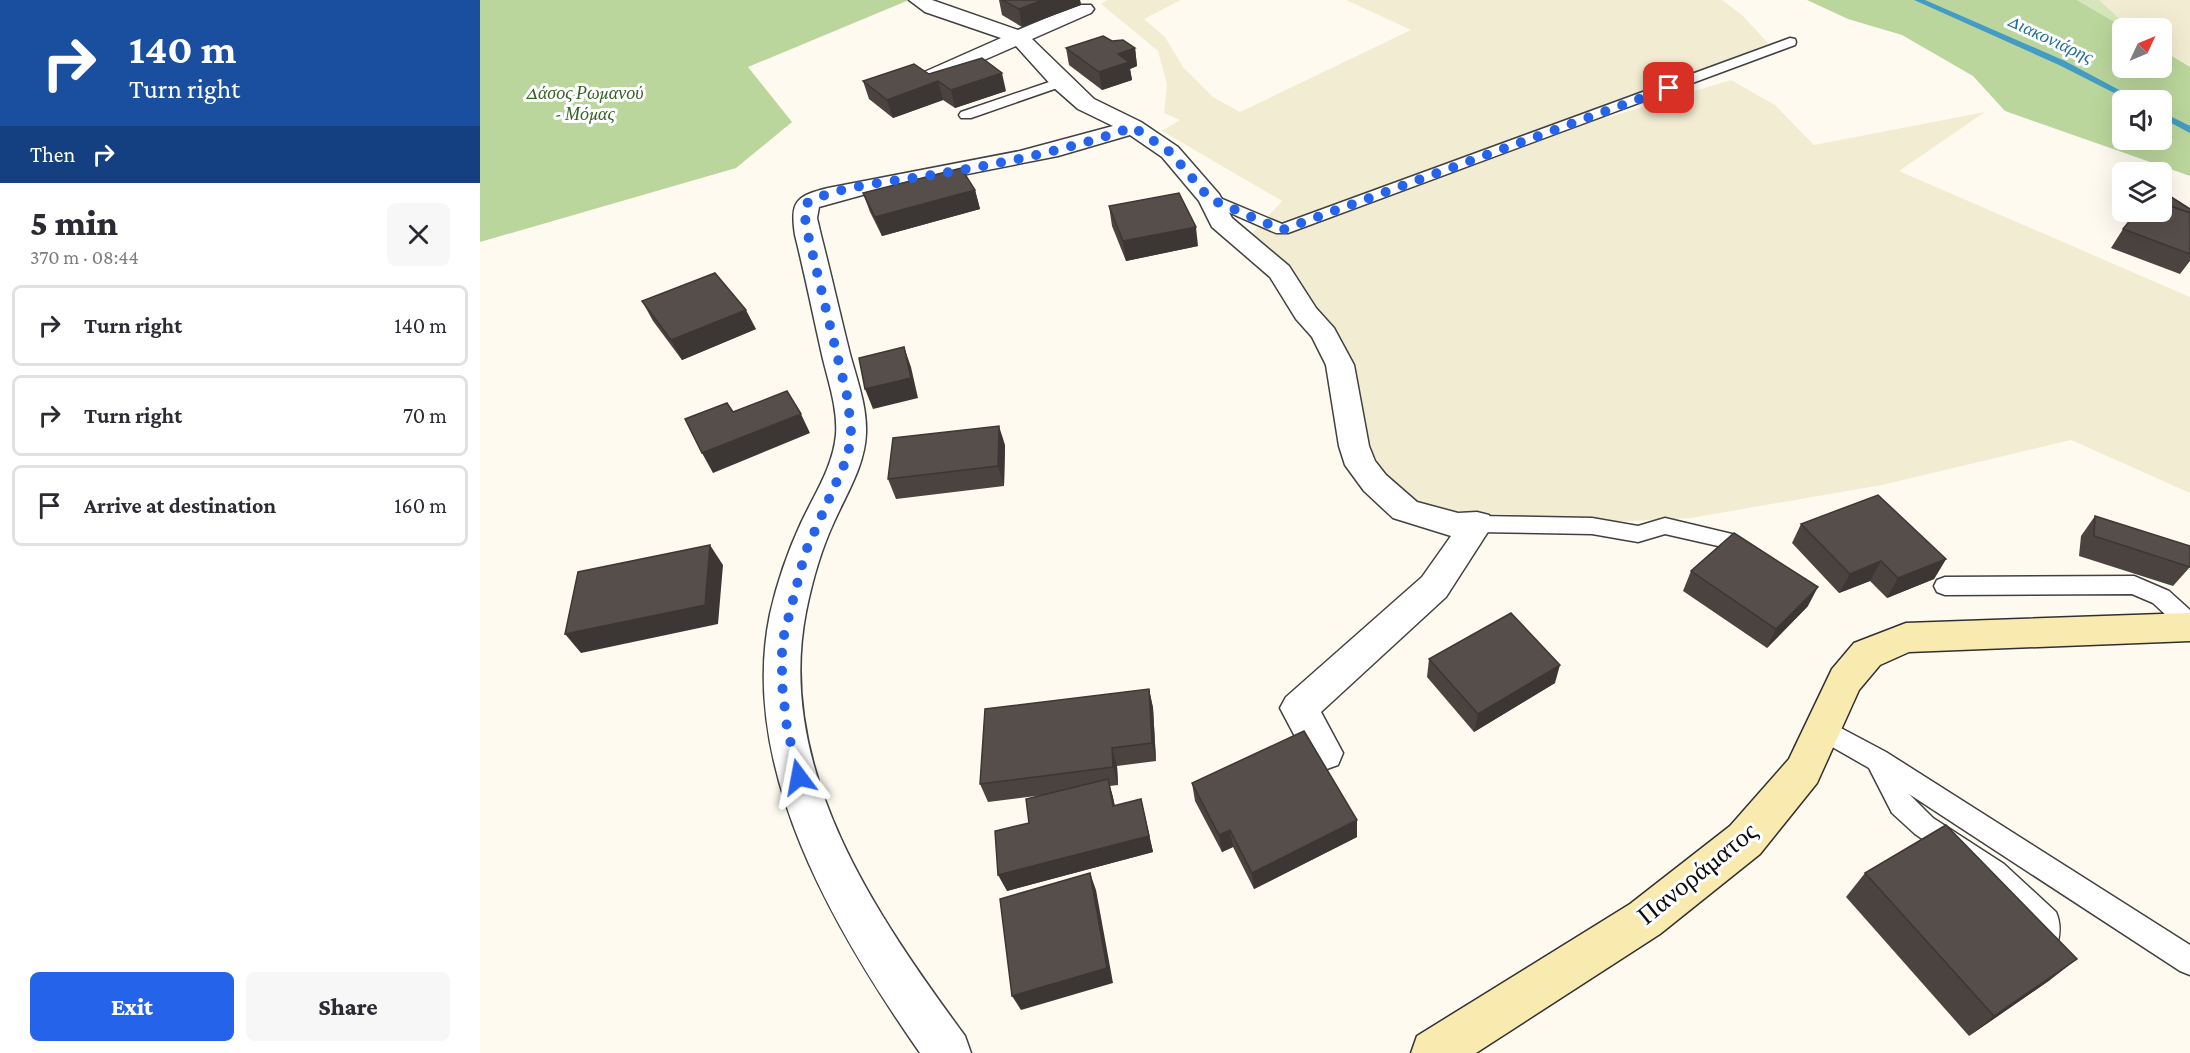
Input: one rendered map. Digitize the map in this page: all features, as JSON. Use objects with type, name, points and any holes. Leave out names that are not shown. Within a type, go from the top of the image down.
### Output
[{"type":"main road","name":"Πανοράματος","points":[[1434,1053],[1645,919],[1745,840],[1803,771],[1845,680],[1867,654],[1906,638],[2190,625]]},
{"type":"street","points":[[919,0],[933,8],[1018,37],[1060,82],[1086,104],[1133,127],[1170,152],[1210,199],[1221,222],[1280,272],[1306,313],[1333,348],[1340,365],[1354,446],[1361,465],[1375,483],[1405,510],[1458,525],[1477,524]]},
{"type":"street","points":[[929,77],[1084,9]]},
{"type":"street","points":[[948,1053],[889,968],[849,899],[820,835],[799,777],[787,728],[782,684],[782,643],[805,553],[848,456],[851,432],[848,400],[808,235],[805,208],[807,203],[828,195],[1025,158],[1100,139],[1133,127]]},
{"type":"street","points":[[1324,753],[1299,708],[1434,587],[1477,524]]},
{"type":"lane","points":[[1210,199],[1282,230],[1790,42]]},
{"type":"lane","points":[[966,115],[1060,82]]},
{"type":"lane","points":[[1477,524],[1592,526],[1638,534],[1665,526],[1724,540],[1766,569]]},
{"type":"lane","points":[[1945,586],[2134,585],[2161,597],[2190,625]]},
{"type":"lane","points":[[1822,729],[1877,760],[2190,961]]},
{"type":"lane","points":[[1877,760],[1900,806],[1924,826],[1995,873],[2046,921],[2044,943]]},
{"type":"shaded area","points":[[1107,0],[1181,0],[1144,19],[1165,37],[1183,67],[1213,97],[1240,112],[1411,30],[1346,0],[1722,0],[1742,15],[1769,44],[1595,108],[1606,118],[1731,80],[1775,105],[1814,145],[1985,112],[1899,171],[2190,297],[2190,493],[2071,440],[1882,485],[1691,518],[1613,522],[1448,510],[1406,504],[1364,452],[1345,363],[1247,239],[1282,201],[1162,131],[1180,120],[1164,113],[1167,85],[1158,51],[1101,4]]},
{"type":"shaded area","points":[[2099,0],[2190,0],[2190,67],[2172,56],[2172,18],[2119,18]]},
{"type":"green space","name":"Δάσος Ρωμανού - Μόμας","points":[[480,0],[909,0],[748,67],[792,122],[736,168],[480,242]]},
{"type":"green space","points":[[1807,0],[2077,0],[2112,20],[2112,78],[2172,78],[2172,56],[2190,67],[2190,176],[2172,170],[2172,162],[2150,162],[2116,150],[2172,150],[2172,90],[2112,90],[2112,149],[2005,111],[1973,76],[1902,35],[1848,19]]},
{"type":"green space","points":[[2077,0],[2099,0],[2119,18],[2112,18],[2112,20]]},
{"type":"building","points":[[1002,0],[1043,0],[1019,9]]},
{"type":"building","points":[[1103,36],[1112,41],[1123,40],[1135,48],[1118,54],[1129,62],[1099,72],[1066,48]]},
{"type":"building","points":[[982,58],[1002,73],[951,90],[938,81],[887,100],[863,81],[914,64],[929,74]]},
{"type":"building","points":[[961,168],[975,190],[875,217],[863,193]]},
{"type":"building","points":[[1179,193],[1196,227],[1123,241],[1109,206]]},
{"type":"building","points":[[2172,198],[2190,209],[2190,213],[2172,207]]},
{"type":"building","points":[[2172,207],[2190,213],[2190,254],[2123,229],[2129,222],[2172,222]]},
{"type":"building","points":[[715,273],[746,310],[671,340],[642,301]]},
{"type":"building","points":[[904,347],[911,378],[865,389],[859,358]]},
{"type":"building","points":[[787,391],[801,414],[702,453],[685,419],[727,403],[733,412]]},
{"type":"building","points":[[999,426],[998,466],[888,479],[893,438]]},
{"type":"building","points":[[1878,495],[1946,559],[1898,578],[1881,561],[1850,574],[1801,524]]},
{"type":"building","points":[[2095,516],[2190,546],[2190,567],[2094,536]]},
{"type":"building","points":[[1734,533],[1818,587],[1776,629],[1691,571]]},
{"type":"building","points":[[710,545],[705,605],[565,634],[578,572]]},
{"type":"building","points":[[1511,613],[1560,665],[1478,714],[1429,659]]},
{"type":"building","points":[[1149,689],[1152,743],[1112,748],[1113,767],[980,784],[985,709]]},
{"type":"building","points":[[1304,731],[1357,820],[1252,873],[1230,830],[1219,835],[1192,783]]},
{"type":"building","points":[[1108,779],[1113,806],[1141,799],[1149,836],[998,875],[995,831],[1029,823],[1026,799]]},
{"type":"building","points":[[1946,825],[2077,959],[1994,1016],[1865,873]]},
{"type":"building","points":[[1090,873],[1107,968],[1012,996],[1000,899]]},
{"type":"waterway","name":"Διακονιάρης","points":[[1918,0],[2062,63],[2115,90]]},
{"type":"waterway","name":"Διακονιάρης","points":[[2172,120],[2190,130]]},
{"type":"route","points":[[799,777],[787,728],[782,684],[782,643],[805,553],[848,456],[851,432],[848,400],[808,235],[805,218],[807,203],[818,197],[858,188],[1070,148],[1133,127],[1170,152],[1210,199],[1282,230],[1669,88]]}]
